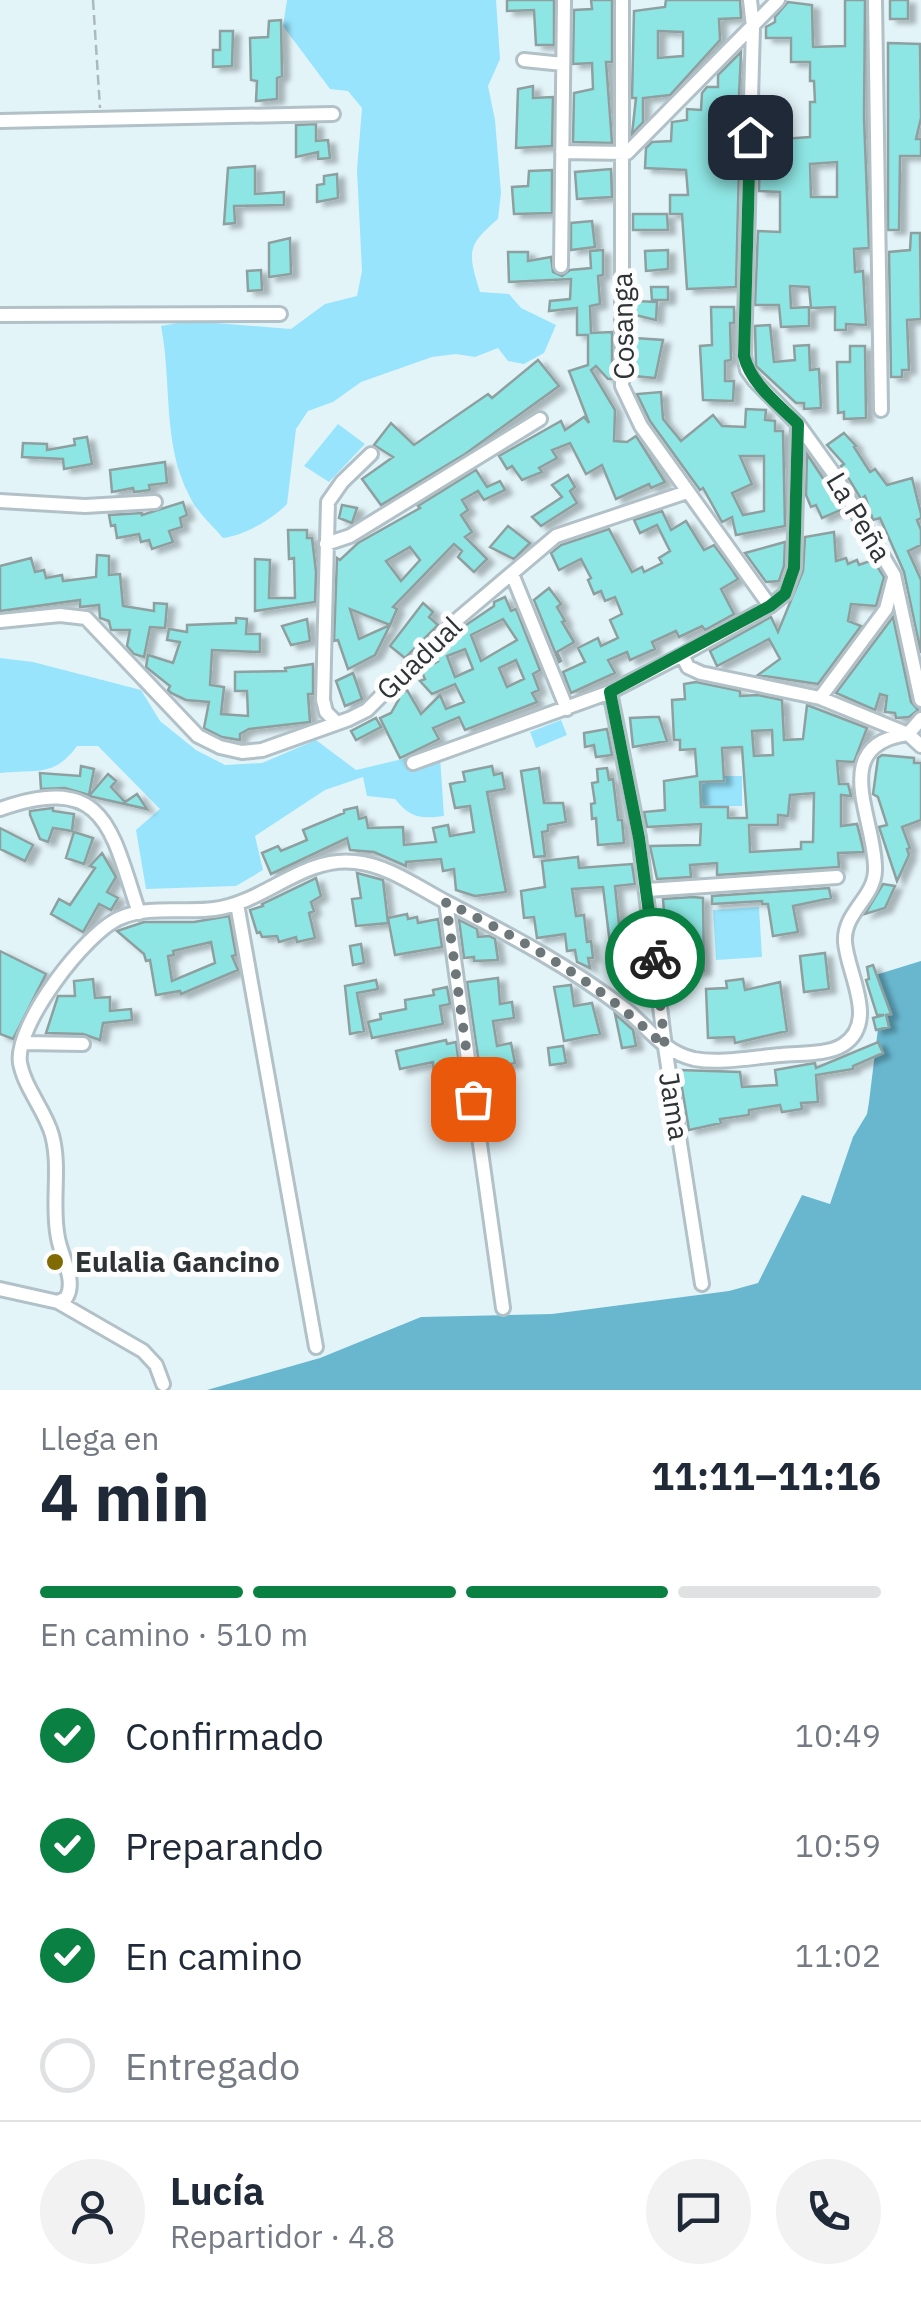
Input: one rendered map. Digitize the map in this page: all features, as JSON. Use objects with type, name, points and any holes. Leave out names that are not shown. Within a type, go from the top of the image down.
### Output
[{"type":"street","points":[[561,266],[564,0]]},
{"type":"street","name":"Cosanga","points":[[622,0],[622,386],[630,407],[686,492],[770,606]]},
{"type":"street","name":"La Peña","points":[[750,0],[753,27],[744,356],[747,370],[798,424],[834,474],[894,576],[921,700]]},
{"type":"street","points":[[562,152],[621,155],[632,149],[778,0]]},
{"type":"street","points":[[875,0],[881,410]]},
{"type":"street","points":[[524,60],[563,64]]},
{"type":"street","points":[[0,121],[334,114]]},
{"type":"street","points":[[0,315],[280,314]]},
{"type":"street","points":[[326,544],[350,536],[540,419]]},
{"type":"street","points":[[413,763],[610,692],[770,606],[785,594],[794,568],[798,424]]},
{"type":"street","points":[[336,722],[326,712],[323,700],[328,502],[342,482],[372,454]]},
{"type":"street","name":"Guadual","points":[[0,621],[60,615],[86,618],[198,736],[242,752],[262,750],[366,710],[459,618],[556,536],[686,492]]},
{"type":"street","points":[[0,501],[86,506],[155,502]]},
{"type":"street","points":[[512,574],[567,709]]},
{"type":"street","points":[[820,698],[886,609],[894,576]]},
{"type":"street","points":[[682,655],[688,667],[701,674],[820,698],[908,734],[921,746]]},
{"type":"street","name":"Jama","points":[[610,692],[647,890],[665,1047],[702,1284]]},
{"type":"street","points":[[58,1302],[66,1298],[71,1286],[58,1238],[52,1135],[19,1059],[22,1043],[54,981],[96,934],[118,918],[138,912],[214,909],[237,904],[321,863],[356,862],[390,872],[536,947],[627,1010],[665,1047],[694,1059],[820,1052],[842,1046],[856,1032],[861,1013],[844,939],[848,924],[871,888],[875,872],[863,805],[865,760],[875,745],[887,737],[908,734],[921,719]]},
{"type":"street","points":[[0,808],[47,798],[76,798],[99,812],[113,834],[138,912]]},
{"type":"street","points":[[647,890],[837,877]]},
{"type":"street","points":[[446,902],[503,1308]]},
{"type":"street","points":[[237,904],[316,1347]]},
{"type":"street","points":[[22,1043],[83,1044]]},
{"type":"street","points":[[0,1289],[58,1302],[143,1351],[156,1365],[163,1384]]},
{"type":"path","points":[[93,0],[101,118]]},
{"type":"shaded area","points":[[287,0],[496,0],[500,59],[488,86],[501,193],[498,219],[480,236],[472,251],[473,268],[480,292],[509,294],[521,308],[556,325],[544,353],[524,364],[508,361],[498,348],[475,357],[432,357],[361,382],[333,402],[308,411],[296,429],[287,504],[257,526],[223,538],[196,506],[180,475],[171,434],[161,326],[190,321],[291,329],[325,304],[357,296],[362,271],[357,170],[362,108],[348,91],[330,89],[283,26]]},
{"type":"shaded area","points":[[338,424],[365,444],[329,482],[304,466]]},
{"type":"shaded area","points":[[0,658],[33,662],[141,690],[160,721],[196,750],[225,765],[262,763],[316,740],[356,770],[411,757],[440,756],[444,816],[417,816],[395,799],[367,796],[363,777],[325,790],[255,836],[263,870],[236,886],[146,889],[136,830],[160,809],[98,746],[77,746],[52,768],[0,773]]},
{"type":"shaded area","points":[[561,720],[567,735],[536,748],[530,732]]},
{"type":"shaded area","points":[[699,776],[742,776],[742,806],[699,806]]},
{"type":"shaded area","points":[[759,907],[762,957],[716,960],[713,910]]},
{"type":"shaded area","points":[[921,961],[921,1390],[207,1390],[320,1358],[421,1317],[552,1314],[729,1291],[758,1283],[802,1195],[830,1204],[853,1137],[867,1114],[880,1012],[869,977]]},
{"type":"building","points":[[507,0],[554,0],[554,45],[536,45],[534,10],[507,11]]},
{"type":"building","points":[[591,0],[612,0],[612,62],[606,62],[612,143],[573,142],[574,93],[593,89],[592,63],[573,64],[574,10],[592,9]]},
{"type":"building","points":[[666,0],[740,0],[741,18],[719,19],[720,40],[670,95],[643,98],[643,122],[632,134],[636,98],[632,98],[634,11],[665,7]],"holes":[[[658,31],[683,32],[683,56],[658,58]]]},
{"type":"building","points":[[845,0],[865,0],[869,248],[854,249],[855,272],[863,271],[866,325],[846,324],[846,330],[835,330],[835,307],[811,308],[809,287],[790,286],[791,308],[809,307],[809,326],[781,327],[779,305],[755,305],[758,231],[780,232],[780,192],[759,191],[761,100],[774,100],[774,114],[782,114],[782,139],[810,137],[814,81],[810,81],[810,62],[791,62],[791,38],[766,38],[766,27],[775,22],[788,2],[812,5],[813,47],[845,46]],"holes":[[[837,162],[837,197],[811,197],[810,164]]]},
{"type":"building","points":[[890,0],[908,0],[908,19],[890,19]]},
{"type":"building","points":[[281,20],[282,76],[277,78],[277,99],[256,101],[250,38],[268,37],[269,21]]},
{"type":"building","points":[[220,31],[233,31],[232,66],[213,67],[213,50],[220,50]]},
{"type":"building","points":[[888,43],[920,44],[921,118],[916,139],[921,139],[921,156],[900,156],[899,230],[888,230]]},
{"type":"building","points":[[741,52],[738,117],[731,117],[732,139],[738,139],[739,165],[736,287],[687,289],[682,214],[670,214],[670,195],[688,195],[686,170],[645,168],[646,148],[652,142],[671,141],[672,122],[687,120],[687,109],[701,110],[702,93],[707,87],[718,87],[718,75]]},
{"type":"building","points":[[533,86],[533,98],[553,97],[552,146],[516,148],[518,89]]},
{"type":"building","points":[[316,124],[316,141],[328,140],[330,158],[318,159],[318,152],[296,157],[296,125]]},
{"type":"building","points":[[255,166],[255,194],[284,192],[284,205],[234,206],[235,223],[224,224],[228,168]]},
{"type":"building","points":[[611,169],[612,197],[577,199],[575,172]]},
{"type":"building","points":[[552,170],[552,213],[514,214],[512,187],[528,186],[529,171]]},
{"type":"building","points":[[337,174],[338,198],[317,202],[317,185],[324,184],[324,176]]},
{"type":"building","points":[[633,214],[667,214],[668,230],[633,230]]},
{"type":"building","points":[[592,221],[595,247],[571,250],[571,223]]},
{"type":"building","points":[[911,233],[920,233],[921,319],[907,320],[909,370],[902,370],[902,377],[891,377],[889,252],[910,250]]},
{"type":"building","points":[[290,238],[291,274],[269,277],[269,243]]},
{"type":"building","points":[[603,250],[603,275],[598,276],[600,304],[590,306],[591,333],[612,332],[612,379],[596,366],[591,370],[615,410],[614,441],[627,442],[636,436],[665,482],[651,488],[649,484],[616,499],[602,465],[586,474],[570,443],[552,450],[557,458],[539,468],[542,472],[522,480],[512,466],[507,469],[499,456],[561,421],[565,430],[584,417],[589,423],[569,371],[588,365],[588,335],[577,335],[577,308],[549,311],[550,301],[570,299],[571,279],[509,282],[508,252],[528,252],[528,261],[551,257],[553,272],[562,276],[570,270],[591,268],[590,251]]},
{"type":"building","points":[[668,250],[668,269],[646,271],[645,251]]},
{"type":"building","points":[[261,270],[262,290],[248,291],[247,271]]},
{"type":"building","points":[[651,287],[668,287],[668,300],[652,300]]},
{"type":"building","points":[[635,301],[657,302],[656,320],[635,315]]},
{"type":"building","points":[[711,307],[734,307],[734,323],[730,323],[731,360],[725,361],[725,381],[734,381],[733,401],[703,400],[700,346],[712,345]]},
{"type":"building","points":[[770,325],[774,362],[795,360],[794,346],[809,345],[810,370],[819,369],[821,408],[804,409],[804,403],[796,403],[756,366],[755,326]]},
{"type":"building","points":[[635,338],[663,340],[655,378],[634,376]]},
{"type":"building","points":[[850,346],[865,346],[866,418],[844,419],[844,412],[838,413],[837,362],[850,362]]},
{"type":"building","points":[[538,360],[559,386],[465,454],[381,505],[362,479],[393,457],[374,445],[391,423],[414,445],[488,394],[492,398]]},
{"type":"building","points":[[661,392],[663,419],[681,441],[713,415],[722,426],[745,427],[746,409],[766,410],[765,420],[775,421],[775,431],[783,431],[785,526],[736,535],[732,517],[722,522],[703,488],[700,490],[650,421],[637,394]],"holes":[[[740,456],[764,456],[764,511],[743,515],[732,493],[752,484]]]},
{"type":"building","points":[[844,433],[870,472],[875,469],[887,485],[912,478],[921,514],[917,520],[921,545],[908,551],[921,580],[921,653],[904,572],[880,518],[873,520],[865,496],[861,499],[841,466],[844,464],[827,445]]},
{"type":"building","points":[[87,437],[92,464],[64,469],[63,459],[22,457],[23,443],[47,444],[47,450],[75,445],[74,439]]},
{"type":"building","points":[[807,454],[843,509],[822,518],[806,495]]},
{"type":"building","points":[[165,462],[167,483],[149,485],[150,490],[112,492],[110,470]]},
{"type":"building","points":[[476,470],[487,487],[500,481],[505,490],[484,500],[478,491],[462,500],[468,510],[461,515],[472,532],[465,537],[487,559],[474,572],[458,557],[462,551],[454,544],[393,607],[397,609],[390,625],[375,655],[348,669],[338,640],[334,641],[337,558],[340,560],[358,543]],"holes":[[[410,547],[420,560],[401,581],[386,561]],[[350,609],[390,625],[359,639]]]},
{"type":"building","points":[[568,475],[577,503],[541,526],[532,517],[562,497],[552,485]]},
{"type":"building","points":[[183,502],[187,515],[180,518],[182,527],[169,531],[173,542],[152,549],[149,540],[141,542],[139,534],[117,538],[115,525],[111,526],[109,515],[142,515]]},
{"type":"building","points":[[342,505],[357,508],[352,523],[339,518]]},
{"type":"building","points":[[662,511],[671,530],[686,521],[704,550],[714,545],[733,571],[738,579],[721,589],[734,614],[705,630],[702,626],[679,637],[676,631],[652,642],[655,649],[630,660],[627,652],[608,660],[615,673],[571,693],[563,672],[585,662],[578,648],[598,638],[601,646],[618,638],[610,620],[622,614],[615,597],[605,601],[601,591],[594,594],[581,559],[559,570],[551,553],[561,545],[609,529],[632,572],[642,567],[644,572],[662,563],[659,558],[670,551],[657,525],[640,533],[634,520]]},
{"type":"building","points":[[508,526],[530,543],[514,559],[490,547]]},
{"type":"building","points":[[288,530],[307,530],[307,538],[312,538],[315,602],[255,611],[255,559],[270,560],[269,598],[295,598],[294,558],[289,559]]},
{"type":"building","points":[[834,532],[836,561],[846,558],[848,564],[857,560],[859,565],[873,560],[884,577],[876,606],[851,604],[848,621],[861,626],[818,684],[758,675],[780,659],[769,639],[717,666],[710,651],[771,617],[778,632],[803,571],[805,537]]},
{"type":"building","points":[[785,542],[779,581],[766,582],[745,553]]},
{"type":"building","points":[[97,555],[109,556],[109,575],[120,574],[123,606],[154,611],[154,603],[167,604],[165,628],[150,627],[144,657],[127,646],[130,630],[111,630],[109,621],[100,618],[99,605],[80,607],[80,600],[0,611],[0,566],[31,558],[35,572],[44,570],[46,578],[62,575],[63,581],[96,577]]},
{"type":"building","points":[[549,588],[561,604],[557,607],[565,621],[562,622],[574,642],[557,652],[559,662],[534,600]]},
{"type":"building","points":[[505,597],[511,611],[516,609],[540,670],[533,674],[539,690],[532,693],[537,702],[465,730],[459,717],[433,728],[439,739],[400,758],[380,718],[391,713],[398,696],[407,690],[421,714],[440,695],[446,709],[464,702],[455,684],[432,694],[420,681],[425,679],[421,670],[437,662],[431,660],[494,602]],"holes":[[[503,619],[517,640],[481,661],[471,635]],[[465,649],[473,669],[455,677],[447,656]],[[516,660],[524,679],[507,687],[499,668]]]},
{"type":"building","points":[[423,603],[433,612],[429,617],[438,625],[405,658],[390,646]]},
{"type":"building","points":[[893,617],[911,702],[918,710],[909,717],[896,718],[895,713],[885,712],[887,696],[880,694],[875,710],[836,693]]},
{"type":"building","points":[[236,618],[247,619],[246,634],[260,634],[260,652],[212,650],[210,685],[224,687],[221,714],[248,716],[247,691],[235,691],[235,672],[286,671],[285,668],[313,664],[313,694],[308,694],[310,722],[249,729],[240,734],[240,740],[222,737],[204,728],[209,702],[186,700],[171,693],[170,686],[146,667],[148,655],[173,663],[180,642],[167,640],[169,629],[187,632],[187,625],[236,623]]},
{"type":"building","points":[[307,619],[310,641],[291,645],[282,626]]},
{"type":"building","points":[[353,673],[362,699],[345,706],[336,681]]},
{"type":"building","points":[[696,682],[740,691],[740,696],[782,700],[784,740],[803,739],[807,705],[867,728],[854,762],[837,761],[839,784],[848,784],[851,796],[841,795],[841,826],[857,824],[864,852],[838,853],[839,867],[717,875],[717,863],[690,865],[691,877],[657,879],[650,846],[700,845],[701,824],[647,827],[644,812],[665,810],[664,781],[697,776],[695,749],[680,750],[680,740],[674,740],[672,700],[685,699],[684,684]],"holes":[[[772,730],[773,755],[754,756],[752,731]],[[742,747],[747,818],[728,818],[728,807],[701,807],[700,782],[724,781],[722,748]],[[814,793],[813,842],[801,842],[801,849],[750,852],[749,825],[778,825],[778,815],[788,816],[790,795]]]},
{"type":"building","points":[[659,717],[667,741],[633,747],[630,718]]},
{"type":"building","points":[[376,718],[381,727],[356,740],[351,731]]},
{"type":"building","points":[[607,729],[612,755],[596,757],[594,745],[585,747],[584,733]]},
{"type":"building","points":[[878,758],[914,758],[914,763],[921,763],[921,820],[902,827],[910,848],[897,881],[879,827],[887,825],[878,797],[873,794]]},
{"type":"building","points":[[81,766],[94,769],[89,795],[65,788],[41,789],[40,773],[80,776]]},
{"type":"building","points":[[492,766],[494,775],[502,773],[505,789],[487,792],[506,892],[475,896],[456,890],[454,869],[443,871],[441,859],[406,862],[406,866],[374,852],[350,850],[347,838],[271,874],[262,853],[278,846],[281,851],[307,840],[303,830],[357,807],[359,819],[366,817],[368,828],[403,827],[404,845],[436,842],[433,828],[448,825],[450,836],[474,832],[470,806],[455,808],[450,784],[465,781],[463,772]]},
{"type":"building","points":[[539,768],[544,803],[563,803],[566,822],[548,825],[548,831],[542,832],[545,856],[534,857],[521,771]]},
{"type":"building","points":[[607,768],[609,780],[613,779],[624,843],[598,845],[596,818],[592,819],[592,783],[598,782],[597,769]]},
{"type":"building","points":[[108,774],[116,781],[111,787],[125,802],[137,794],[147,809],[89,796]]},
{"type":"building","points":[[53,808],[74,814],[72,831],[53,828],[48,842],[40,839],[30,811]]},
{"type":"building","points":[[0,828],[33,845],[25,861],[0,849]]},
{"type":"building","points":[[74,832],[93,838],[84,864],[66,858]]},
{"type":"building","points":[[102,853],[116,877],[107,892],[118,898],[111,910],[99,904],[83,932],[51,914],[59,899],[70,905],[95,868],[90,866]]},
{"type":"building","points":[[578,857],[579,868],[632,864],[635,884],[615,886],[620,934],[641,934],[648,994],[630,996],[629,983],[615,985],[603,887],[572,889],[576,916],[584,915],[587,942],[591,941],[590,968],[577,962],[575,950],[567,951],[565,934],[537,938],[534,917],[524,918],[521,891],[545,887],[542,861]]},
{"type":"building","points":[[357,873],[383,880],[388,923],[356,926],[352,899],[361,898]]},
{"type":"building","points":[[316,878],[321,896],[311,902],[314,911],[309,913],[315,938],[297,942],[296,937],[279,942],[277,936],[262,937],[257,933],[250,910]]},
{"type":"building","points":[[883,884],[895,886],[885,908],[865,914]]},
{"type":"building","points":[[829,888],[831,898],[793,906],[798,932],[773,936],[768,904],[712,904],[712,896]]},
{"type":"building","points":[[703,898],[704,971],[685,972],[685,963],[668,964],[663,899]]},
{"type":"building","points":[[407,914],[408,919],[417,917],[418,923],[438,919],[442,947],[395,955],[388,918]]},
{"type":"building","points":[[229,916],[236,955],[232,956],[238,970],[181,994],[180,991],[156,995],[150,960],[146,961],[144,954],[117,931],[144,922],[194,922]],"holes":[[[211,942],[215,963],[172,981],[168,956],[174,955],[173,951]]]},
{"type":"building","points":[[459,920],[477,929],[478,937],[495,939],[498,960],[464,958]]},
{"type":"building","points":[[361,944],[364,963],[353,965],[350,946]]},
{"type":"building","points":[[0,951],[46,974],[13,1039],[0,1034]]},
{"type":"building","points":[[825,953],[829,989],[804,992],[800,956]]},
{"type":"building","points":[[873,965],[891,1014],[886,1015],[889,1027],[876,1030],[873,1018],[884,1015],[877,1015],[866,980],[867,967]]},
{"type":"building","points":[[498,978],[500,1004],[512,1002],[514,1018],[493,1021],[497,1046],[511,1043],[515,1063],[480,1070],[467,982]]},
{"type":"building","points":[[93,979],[95,998],[110,997],[110,1011],[131,1009],[132,1020],[103,1023],[100,1040],[83,1034],[46,1033],[58,996],[75,996],[74,981]]},
{"type":"building","points":[[743,979],[745,990],[780,982],[787,1031],[735,1043],[734,1037],[708,1038],[706,989],[727,988],[726,981]]},
{"type":"building","points":[[376,980],[378,989],[357,993],[364,1031],[350,1034],[345,986]]},
{"type":"building","points":[[571,985],[574,1006],[592,1003],[600,1034],[564,1041],[554,987]]},
{"type":"building","points":[[447,987],[450,1004],[440,1006],[443,1024],[372,1038],[368,1022],[381,1019],[380,1014],[406,1009],[405,1000],[434,995],[433,990]]},
{"type":"building","points":[[615,1014],[633,1030],[636,1046],[622,1048]]},
{"type":"building","points":[[446,1040],[447,1044],[456,1042],[463,1092],[436,1100],[433,1062],[400,1069],[396,1051]]},
{"type":"building","points":[[878,1042],[883,1053],[853,1069],[816,1075],[818,1102],[801,1103],[802,1109],[782,1112],[780,1105],[749,1110],[749,1115],[720,1119],[721,1123],[689,1130],[679,1070],[740,1072],[742,1087],[777,1085],[775,1070],[815,1063],[816,1068]]},
{"type":"building","points":[[563,1046],[566,1063],[550,1065],[548,1048]]},
{"type":"way so far","points":[[473,1099],[446,902],[536,947],[627,1010],[665,1047],[655,958]]},
{"type":"place","name":"Eulalia Gancino","points":[[55,1262]]},
{"type":"route","points":[[655,958],[639,838],[610,692],[770,606],[785,594],[794,568],[798,424],[755,381],[744,356],[750,137]]}]
